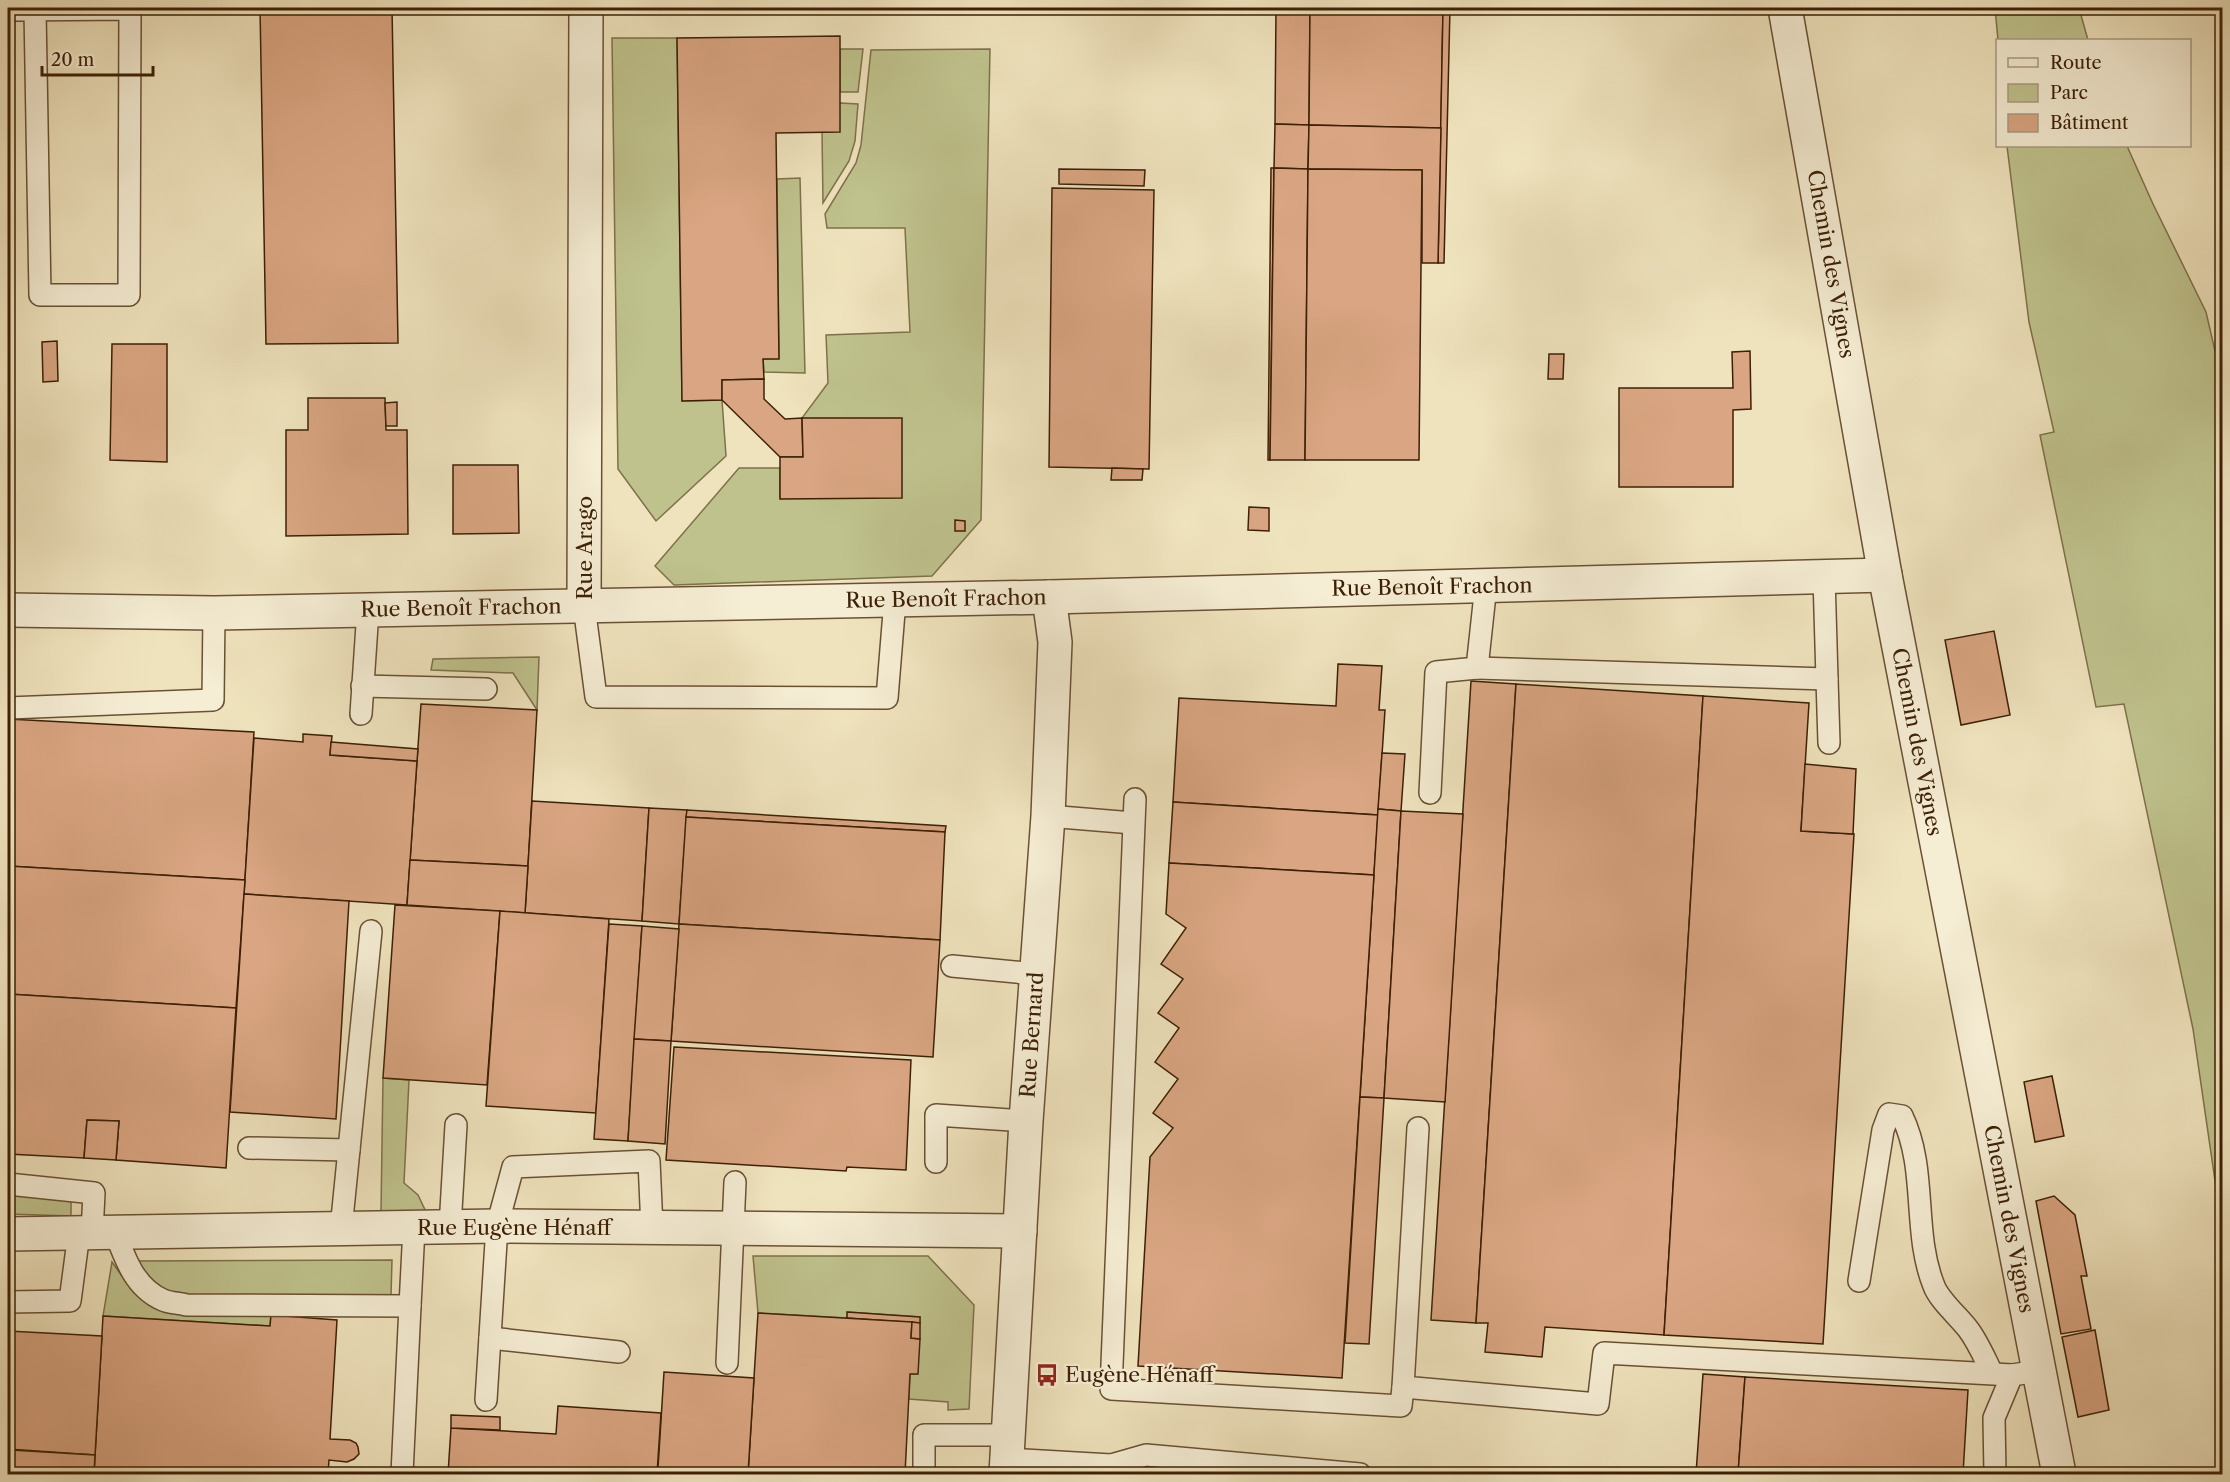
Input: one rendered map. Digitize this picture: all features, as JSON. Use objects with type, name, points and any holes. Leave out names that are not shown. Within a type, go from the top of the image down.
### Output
[{"type":"street","name":"Rue Arago","points":[[584,606],[586,8]]},
{"type":"street","name":"Chemin des Vignes","points":[[1785,8],[1885,575],[2014,1373],[2060,1474]]},
{"type":"street","name":"Rue Benoît Frachon","points":[[8,610],[214,613],[1049,597],[1885,575]]},
{"type":"street","name":"Rue Bernard","points":[[1008,1456],[1026,1121],[1048,816],[1055,642],[1049,597]]},
{"type":"street","name":"Rue Eugène Hénaff","points":[[8,1234],[497,1226],[1020,1231]]},
{"type":"lane","points":[[8,10],[130,9],[129,295],[40,295],[35,10]]},
{"type":"lane","points":[[1824,577],[1829,743]]},
{"type":"lane","points":[[1477,668],[1486,585]]},
{"type":"lane","name":"Rue Arago","points":[[584,606],[596,697],[887,698],[895,600]]},
{"type":"lane","points":[[361,714],[368,610]]},
{"type":"lane","points":[[8,708],[213,700],[214,613]]},
{"type":"lane","points":[[1430,793],[1436,672],[1477,668],[1827,679]]},
{"type":"lane","points":[[362,686],[486,689]]},
{"type":"lane","points":[[1135,799],[1112,1389],[1401,1406],[1419,1128]]},
{"type":"lane","points":[[1048,816],[1133,823]]},
{"type":"lane","points":[[342,1228],[371,931]]},
{"type":"lane","points":[[952,966],[1036,974]]},
{"type":"lane","points":[[1859,1281],[1883,1130],[1889,1114],[1902,1116],[1911,1135],[1916,1156],[1925,1255],[1935,1288],[1970,1331],[2014,1373]]},
{"type":"lane","points":[[936,1162],[936,1115],[1026,1121]]},
{"type":"lane","points":[[450,1227],[456,1125]]},
{"type":"lane","points":[[249,1148],[349,1150]]},
{"type":"lane","points":[[486,1400],[497,1226],[513,1167],[649,1161],[652,1228]]},
{"type":"lane","points":[[727,1363],[735,1182]]},
{"type":"lane","points":[[8,1184],[94,1193],[95,1232],[70,1301],[8,1302]]},
{"type":"lane","points":[[402,1474],[414,1228]]},
{"type":"lane","points":[[95,1232],[125,1261],[142,1287],[164,1300],[186,1305],[410,1306]]},
{"type":"lane","points":[[490,1338],[619,1352]]},
{"type":"lane","points":[[1403,1387],[1598,1404],[1604,1353],[2014,1373]]},
{"type":"lane","points":[[1995,1474],[1994,1418],[2014,1373]]},
{"type":"lane","points":[[924,1470],[924,1435],[1008,1456],[1110,1470],[1146,1455],[1360,1474]]},
{"type":"green space","points":[[1995,8],[2079,8],[2088,39],[1998,39]]},
{"type":"green space","points":[[612,38],[677,38],[682,401],[722,400],[726,456],[656,521],[618,469]]},
{"type":"green space","points":[[840,49],[863,49],[858,92],[840,92]]},
{"type":"green space","points":[[990,49],[981,520],[932,576],[674,585],[655,566],[739,468],[780,468],[780,498],[802,418],[828,383],[826,335],[910,332],[905,228],[827,228],[825,214],[856,163],[861,145],[871,50]]},
{"type":"green space","points":[[840,103],[858,104],[855,141],[849,161],[823,203],[822,132]]},
{"type":"green space","points":[[2007,147],[2127,147],[2206,312],[2222,381],[2222,1229],[2193,1029],[2124,704],[2096,707],[2040,435],[2054,432],[2029,322]]},
{"type":"green space","points":[[800,178],[805,373],[764,372],[763,359],[779,358],[777,179]]},
{"type":"green space","points":[[539,657],[537,710],[513,673],[431,670],[433,659]]},
{"type":"green space","points":[[383,1078],[409,1080],[404,1183],[418,1195],[427,1214],[381,1211]]},
{"type":"green space","points":[[8,1194],[71,1197],[71,1216],[8,1214]]},
{"type":"green space","points":[[753,1256],[928,1256],[974,1305],[969,1409],[948,1410],[948,1402],[909,1399],[910,1374],[917,1374],[920,1317],[848,1312],[847,1318],[758,1313]]},
{"type":"green space","points":[[392,1260],[391,1296],[183,1297],[155,1286],[137,1261]]},
{"type":"green space","points":[[112,1262],[134,1293],[160,1309],[271,1315],[270,1326],[103,1316]]},
{"type":"green space","points":[[1169,1468],[1198,1471],[1198,1474],[1144,1474]]},
{"type":"building","points":[[260,8],[392,8],[398,343],[266,344]]},
{"type":"building","points":[[1276,8],[1310,8],[1309,125],[1275,124]]},
{"type":"building","points":[[1310,8],[1443,8],[1441,128],[1309,125]]},
{"type":"building","points":[[1443,8],[1450,8],[1444,263],[1438,263]]},
{"type":"building","points":[[840,36],[840,132],[776,133],[779,359],[763,359],[764,379],[722,380],[722,400],[682,401],[677,38]]},
{"type":"building","points":[[1275,124],[1309,125],[1308,169],[1274,168]]},
{"type":"building","points":[[1309,125],[1441,128],[1438,263],[1422,263],[1422,170],[1308,169]]},
{"type":"building","points":[[1271,168],[1274,168],[1270,460],[1268,460]]},
{"type":"building","points":[[1274,168],[1308,169],[1305,460],[1270,460]]},
{"type":"building","points":[[1059,169],[1145,170],[1144,186],[1059,184]]},
{"type":"building","points":[[1308,169],[1422,170],[1419,460],[1305,460]]},
{"type":"building","points":[[1052,188],[1154,190],[1149,469],[1049,467]]},
{"type":"building","points":[[57,341],[58,381],[43,382],[42,342]]},
{"type":"building","points":[[112,344],[167,344],[167,462],[110,460]]},
{"type":"building","points":[[1750,351],[1751,409],[1733,410],[1733,487],[1619,487],[1619,388],[1733,388],[1732,352]]},
{"type":"building","points":[[1549,354],[1564,354],[1563,379],[1548,379]]},
{"type":"building","points":[[764,379],[764,399],[785,419],[802,418],[803,457],[780,457],[722,400],[722,380]]},
{"type":"building","points":[[308,398],[385,398],[386,430],[407,430],[408,534],[286,536],[286,430],[308,430]]},
{"type":"building","points":[[397,402],[397,426],[386,426],[385,403]]},
{"type":"building","points":[[802,418],[902,418],[902,498],[780,499],[780,457],[803,457]]},
{"type":"building","points":[[453,465],[518,465],[519,533],[453,534]]},
{"type":"building","points":[[1112,468],[1143,469],[1142,480],[1111,480]]},
{"type":"building","points":[[1249,507],[1269,508],[1269,531],[1248,530]]},
{"type":"building","points":[[955,520],[965,521],[965,531],[955,531]]},
{"type":"building","points":[[1994,631],[2010,715],[1961,725],[1945,640]]},
{"type":"building","points":[[1338,664],[1382,666],[1379,710],[1385,710],[1378,815],[1173,802],[1179,698],[1336,706]]},
{"type":"building","points":[[1471,681],[1516,684],[1476,1323],[1431,1320]]},
{"type":"building","points":[[1516,684],[1703,696],[1664,1335],[1545,1327],[1542,1357],[1485,1352],[1488,1323],[1476,1323]]},
{"type":"building","points":[[1703,696],[1809,703],[1801,831],[1854,834],[1823,1344],[1664,1335]]},
{"type":"building","points":[[421,704],[537,710],[528,866],[410,860]]},
{"type":"building","points":[[8,719],[254,732],[245,880],[8,866]]},
{"type":"building","points":[[303,734],[332,736],[330,755],[417,761],[407,905],[244,894],[254,738],[303,742]]},
{"type":"building","points":[[331,742],[418,749],[417,761],[330,755]]},
{"type":"building","points":[[1382,753],[1405,754],[1401,811],[1378,809]]},
{"type":"building","points":[[1805,764],[1856,769],[1853,834],[1801,831]]},
{"type":"building","points":[[532,801],[649,808],[642,921],[525,913]]},
{"type":"building","points":[[1173,802],[1378,815],[1374,875],[1169,863]]},
{"type":"building","points":[[649,808],[687,810],[679,924],[642,921]]},
{"type":"building","points":[[1378,809],[1401,811],[1384,1098],[1360,1097]]},
{"type":"building","points":[[687,810],[946,826],[945,832],[686,817]]},
{"type":"building","points":[[1401,811],[1463,814],[1445,1102],[1384,1098]]},
{"type":"building","points":[[686,817],[945,832],[940,940],[679,924]]},
{"type":"building","points":[[410,860],[528,866],[525,913],[407,905]]},
{"type":"building","points":[[1169,863],[1374,875],[1342,1378],[1138,1366],[1150,1157],[1173,1128],[1153,1113],[1178,1079],[1155,1062],[1179,1028],[1158,1013],[1183,979],[1161,964],[1186,928],[1166,914]]},
{"type":"building","points":[[8,866],[245,880],[236,1008],[8,994]]},
{"type":"building","points":[[244,894],[349,901],[336,1119],[230,1112]]},
{"type":"building","points":[[395,905],[500,911],[487,1085],[383,1078]]},
{"type":"building","points":[[500,911],[609,919],[596,1113],[486,1106]]},
{"type":"building","points":[[609,924],[642,926],[628,1141],[594,1139]]},
{"type":"building","points":[[679,924],[940,940],[933,1057],[671,1041]]},
{"type":"building","points":[[642,926],[679,929],[671,1041],[634,1039]]},
{"type":"building","points":[[8,994],[236,1008],[226,1168],[116,1160],[119,1121],[87,1120],[84,1158],[8,1154]]},
{"type":"building","points":[[634,1039],[671,1041],[665,1144],[628,1141]]},
{"type":"building","points":[[674,1047],[911,1060],[906,1170],[847,1167],[846,1171],[666,1160]]},
{"type":"building","points":[[2052,1076],[2064,1136],[2035,1142],[2024,1082]]},
{"type":"building","points":[[1360,1097],[1384,1098],[1369,1344],[1345,1343]]},
{"type":"building","points":[[87,1120],[119,1121],[116,1160],[84,1158]]},
{"type":"building","points":[[2054,1196],[2075,1215],[2087,1276],[2081,1276],[2091,1329],[2061,1334],[2036,1201]]},
{"type":"building","points":[[847,1312],[920,1317],[920,1323],[847,1318]]},
{"type":"building","points":[[758,1313],[912,1322],[911,1338],[920,1339],[918,1374],[910,1374],[905,1474],[748,1474]]},
{"type":"building","points":[[271,1315],[337,1320],[330,1439],[350,1440],[356,1443],[359,1454],[354,1459],[347,1462],[329,1460],[328,1474],[94,1474],[103,1316],[270,1326]]},
{"type":"building","points":[[912,1322],[920,1323],[920,1339],[911,1338]]},
{"type":"building","points":[[2095,1330],[2109,1410],[2078,1417],[2062,1337]]},
{"type":"building","points":[[8,1331],[102,1336],[95,1455],[8,1449]]},
{"type":"building","points":[[664,1372],[754,1378],[748,1474],[658,1468]]},
{"type":"building","points":[[1703,1374],[1745,1377],[1738,1474],[1696,1474]]},
{"type":"building","points":[[1745,1377],[1968,1390],[1963,1474],[1738,1474]]},
{"type":"building","points":[[558,1406],[661,1413],[657,1474],[448,1474],[451,1428],[556,1434]]},
{"type":"building","points":[[451,1415],[500,1417],[500,1430],[451,1428]]},
{"type":"building","points":[[11,1450],[95,1455],[94,1474],[10,1474]]},
{"type":"building","points":[[658,1468],[748,1474],[657,1474]]},
{"type":"place","name":"Eugène Hénaff","points":[[1047,1375]]}]
